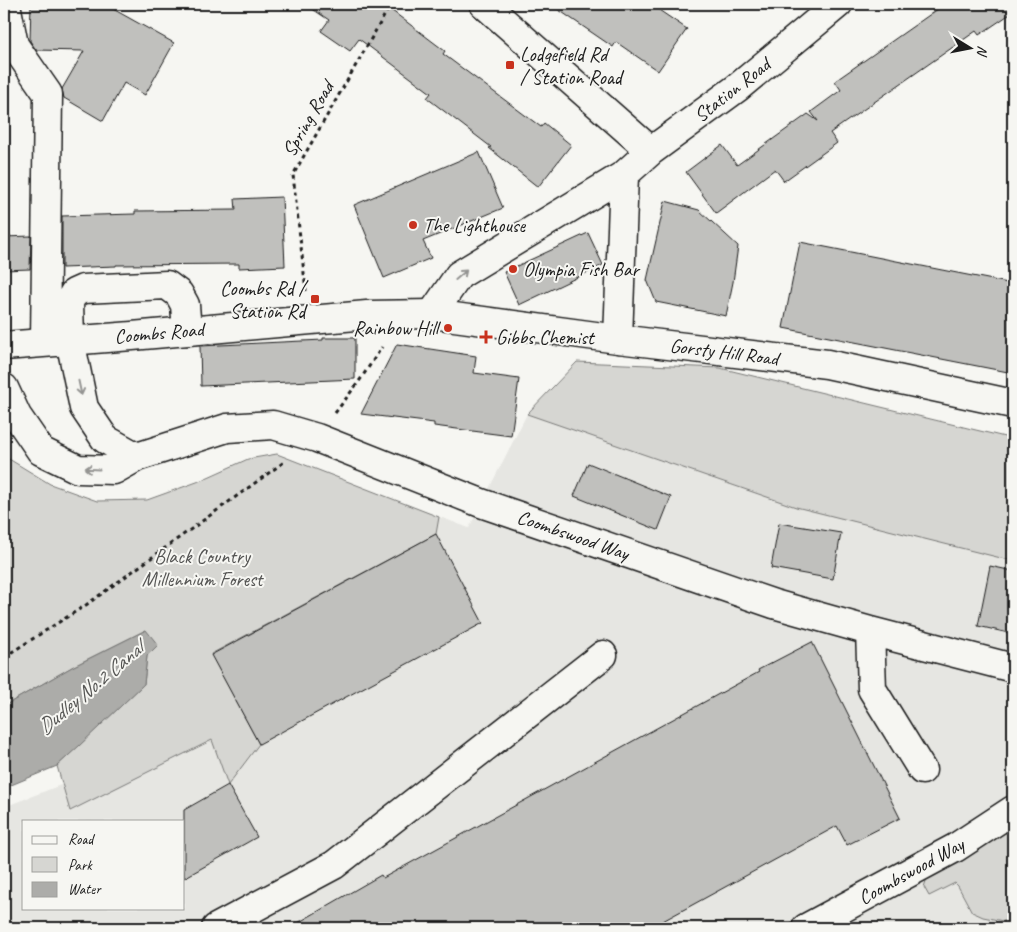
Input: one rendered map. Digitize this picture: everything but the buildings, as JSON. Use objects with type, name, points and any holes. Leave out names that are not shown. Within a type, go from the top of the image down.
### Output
[{"type":"street","points":[[6,4],[14,45],[48,94],[57,341],[84,408],[105,439],[137,458]]},
{"type":"street","points":[[484,4],[651,151]]},
{"type":"street","name":"Station Road","points":[[624,175],[651,151],[737,88],[838,4]]},
{"type":"street","points":[[432,314],[459,275],[624,175]]},
{"type":"street","points":[[618,339],[624,175]]},
{"type":"street","points":[[57,341],[69,302],[74,293],[83,289],[167,285],[179,294],[185,305],[187,331]]},
{"type":"street","name":"Coombs Road","points":[[4,346],[367,315],[432,314]]},
{"type":"street","name":"Gorsty Hill Road","points":[[432,314],[830,365],[1013,404]]},
{"type":"street","name":"Coombswood Way","points":[[4,388],[17,416],[40,452],[78,469],[114,470],[137,458],[227,428],[273,425],[317,438],[481,503],[774,604],[1013,668]]},
{"type":"street","points":[[870,631],[872,689],[922,770]]},
{"type":"street","points":[[216,928],[334,865],[603,655]]},
{"type":"street","name":"Coombswood Way","points":[[806,928],[955,848],[1013,810]]},
{"type":"path","name":"Spring Road","points":[[309,320],[293,175],[391,4]]},
{"type":"path","points":[[4,657],[86,605],[317,438],[360,380],[386,340]]},
{"type":"shaded area","points":[[527,414],[796,507],[1013,559],[1013,928],[4,928],[4,807],[208,728],[168,658],[310,468],[469,528]]},
{"type":"green space","points":[[577,362],[720,368],[1013,439],[1013,561],[796,507],[527,414]]},
{"type":"green space","name":"Black Country Millennium Forest","points":[[277,454],[439,517],[436,534],[211,654],[259,744],[228,785],[212,740],[70,811],[57,766],[144,684],[147,656],[146,630],[72,667],[4,706],[4,456],[50,484],[97,501],[147,500],[197,482],[248,459]]},
{"type":"green space","points":[[1013,832],[1013,923],[983,917],[972,912],[955,883],[929,896],[924,887],[930,875],[967,856],[997,834]]},
{"type":"water","name":"Dudley No.2 Canal","points":[[146,630],[158,645],[147,656],[144,684],[57,766],[4,788],[4,706],[72,667]]},
{"type":"place","name":"Lodgefield Rd / Station Road","points":[[510,65]]},
{"type":"place","name":"The Lighthouse","points":[[413,225]]},
{"type":"place","name":"Olympia Fish Bar","points":[[513,269]]},
{"type":"place","name":"Coombs Rd / Station Rd","points":[[315,299]]},
{"type":"place","name":"Rainbow Hill","points":[[448,328]]},
{"type":"place","name":"Gibbs Chemist","points":[[486,337]]}]
